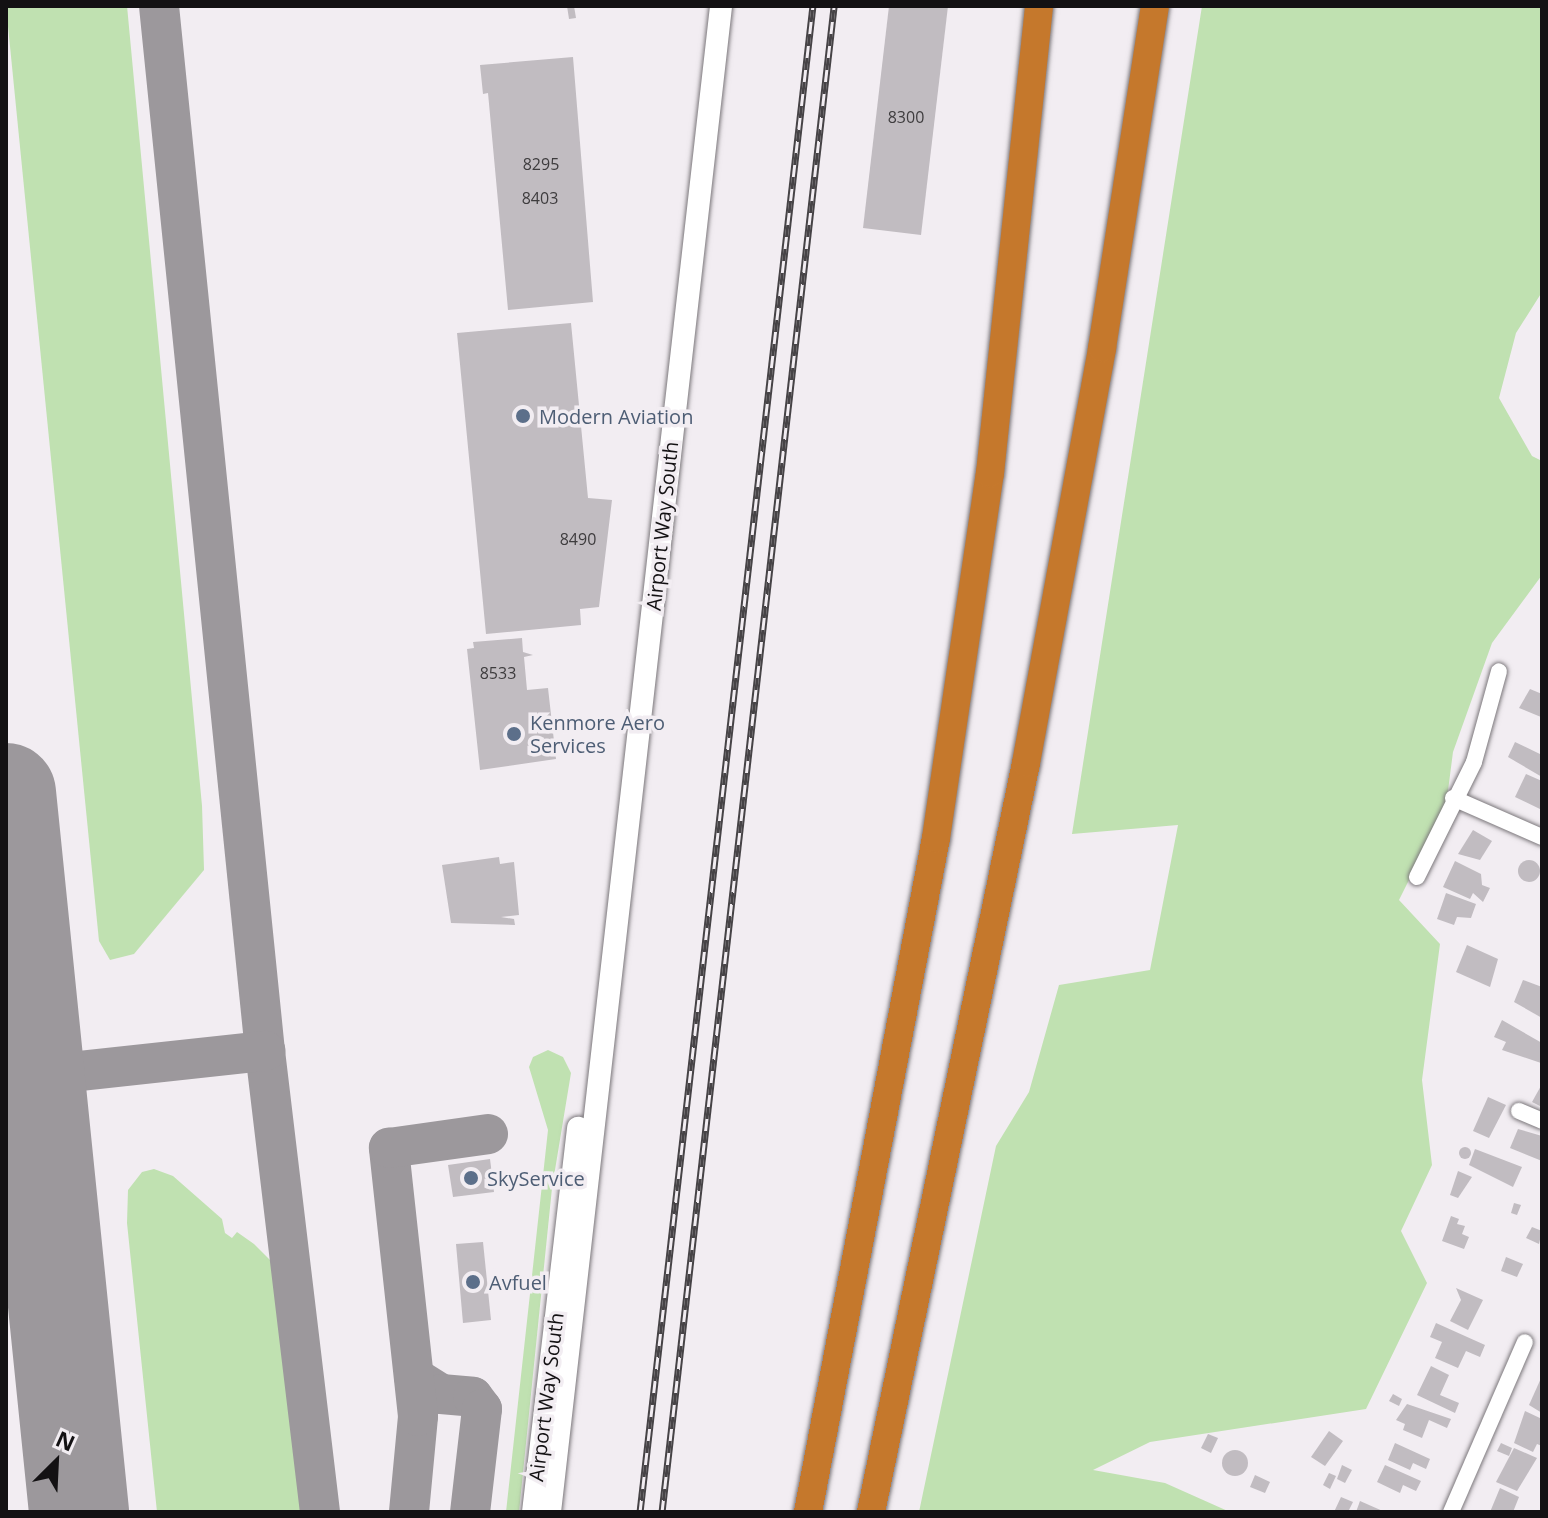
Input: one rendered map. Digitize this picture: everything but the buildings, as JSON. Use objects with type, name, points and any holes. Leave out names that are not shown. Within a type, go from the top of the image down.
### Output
[{"type":"highway","points":[[808,1512],[938,823],[990,473],[1039,6]]},
{"type":"highway","points":[[871,1512],[1026,763],[1102,348],[1155,6]]},
{"type":"main road","name":"Airport Way South","points":[[550,1512],[599,1045],[721,6]]},
{"type":"main road","name":"Airport Way South","points":[[533,1512],[577,1130],[599,1045]]},
{"type":"street","points":[[1417,877],[1453,798],[1474,762],[1499,671]]},
{"type":"street","points":[[1453,798],[1542,837]]},
{"type":"street","points":[[1519,1111],[1542,1121]]},
{"type":"street","points":[[1451,1512],[1525,1342]]},
{"type":"green space","points":[[6,6],[127,6],[202,806],[204,870],[134,954],[110,960],[99,941]]},
{"type":"green space","points":[[1202,6],[1542,6],[1542,292],[1516,333],[1499,398],[1532,456],[1542,461],[1542,575],[1492,643],[1453,752],[1446,806],[1399,900],[1440,944],[1422,1080],[1432,1165],[1401,1231],[1427,1283],[1366,1409],[1150,1442],[1093,1470],[1165,1483],[1230,1512],[919,1512],[996,1146],[1029,1092],[1059,985],[1150,970],[1178,825],[1072,834]]},
{"type":"green space","points":[[548,1050],[563,1057],[571,1073],[552,1188],[519,1512],[506,1512],[548,1130],[529,1067],[533,1057]]},
{"type":"green space","points":[[154,1169],[173,1176],[222,1219],[225,1233],[232,1238],[237,1232],[254,1244],[271,1261],[284,1288],[308,1512],[157,1512],[127,1223],[128,1190],[142,1172]]},
{"type":"taxiway","points":[[159,6],[265,1051],[320,1512]]},
{"type":"taxiway","points":[[6,1079],[265,1051]]},
{"type":"taxiway","points":[[409,1512],[418,1416],[389,1148],[488,1134]]},
{"type":"taxiway","points":[[414,1377],[441,1394],[473,1397],[482,1409],[470,1512]]},
{"type":"runway","points":[[6,793],[79,1512]]},
{"type":"railway","points":[[640,1512],[813,6]]},
{"type":"railway","points":[[662,1512],[834,6]]},
{"type":"place","name":"Modern Aviation","points":[[523,416]]},
{"type":"place","name":"Kenmore Aero Services","points":[[514,734]]},
{"type":"place","name":"SkyService","points":[[471,1178]]},
{"type":"place","name":"Avfuel","points":[[473,1282]]}]
